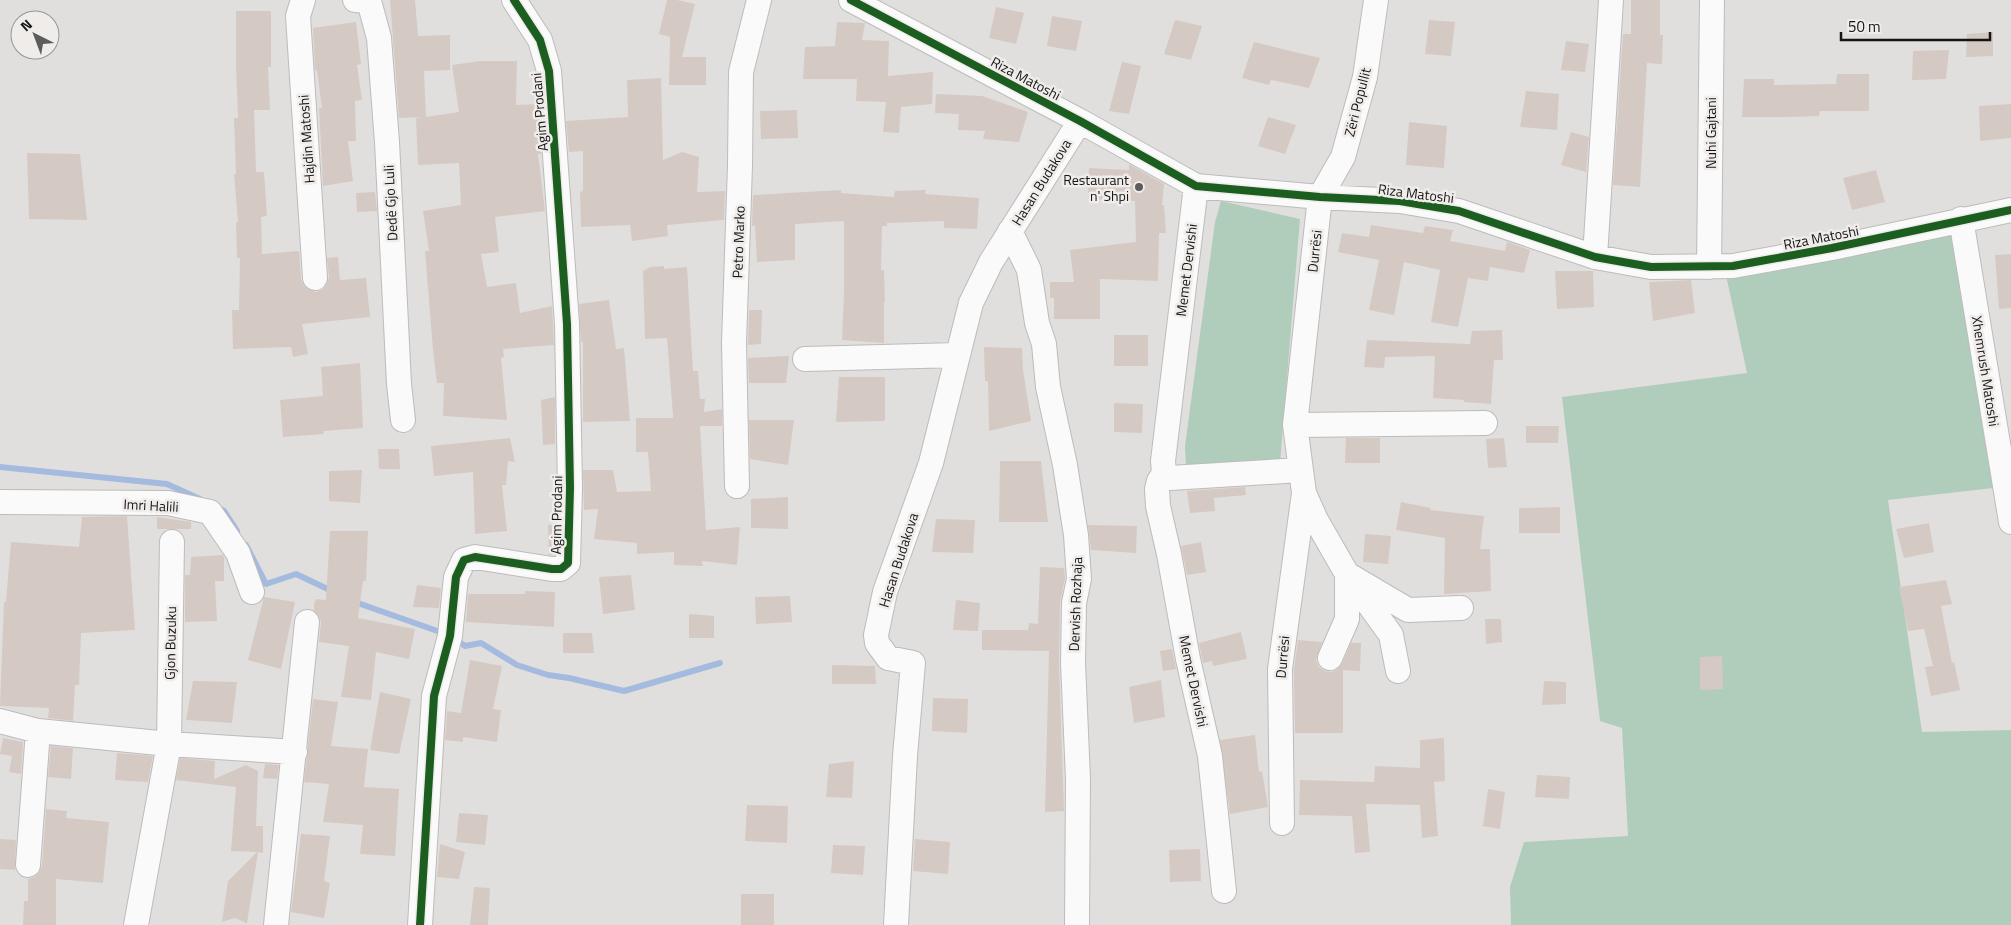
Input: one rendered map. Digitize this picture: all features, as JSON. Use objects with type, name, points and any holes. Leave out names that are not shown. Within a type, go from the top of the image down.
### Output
[{"type":"street","name":"Hajdin Matoshi","points":[[303,0],[298,16],[315,278]]},
{"type":"street","name":"Dedë Gjo Luli","points":[[355,0],[369,2],[379,38],[387,142],[399,384],[403,420]]},
{"type":"street","name":"Agim Prodani","points":[[420,925],[434,696],[450,636],[456,577],[464,560],[475,557],[552,569],[561,569],[568,564],[570,488],[567,324],[549,71],[540,40],[514,0]]},
{"type":"street","name":"Petro Marko","points":[[737,486],[734,343],[741,72],[759,0]]},
{"type":"street","name":"Riza Matoshi","points":[[851,0],[1080,120],[1196,186],[1320,198],[1400,201],[1459,211],[1595,257],[1651,267],[1733,266],[1823,250],[1961,219],[2011,210]]},
{"type":"street","name":"Zëri Popullit","points":[[1320,198],[1343,157],[1365,77],[1376,0]]},
{"type":"street","points":[[1595,257],[1611,0]]},
{"type":"street","name":"Nuhi Gajtani","points":[[1709,267],[1712,0]]},
{"type":"street","name":"Hasan Budakova","points":[[896,925],[905,756],[913,663],[888,658],[877,643],[876,635],[885,592],[931,463],[971,304],[992,262],[1080,120]]},
{"type":"street","name":"Memet Dervishi","points":[[1196,186],[1163,461],[1164,474],[1159,480],[1157,489],[1158,506],[1169,554],[1188,659],[1210,756],[1224,891]]},
{"type":"street","name":"Durrësi","points":[[1282,823],[1280,669],[1304,493],[1295,425],[1320,198]]},
{"type":"street","name":"Xhemrush Matoshi","points":[[1961,219],[2011,522]]},
{"type":"street","name":"Dervish Rozhaja","points":[[1010,232],[1030,270],[1037,323],[1044,344],[1048,387],[1066,465],[1076,535],[1078,579],[1074,604],[1073,663],[1078,779],[1077,925]]},
{"type":"street","points":[[805,358],[958,355]]},
{"type":"street","points":[[1295,425],[1485,423]]},
{"type":"street","points":[[1164,474],[1170,478],[1301,470]]},
{"type":"street","name":"Durrësi","points":[[1304,493],[1316,520],[1347,574],[1391,635],[1398,671]]},
{"type":"street","name":"Imri Halili","points":[[0,502],[168,503],[210,512],[238,553],[252,592]]},
{"type":"street","name":"Gjon Buzuku","points":[[136,925],[169,744],[172,542]]},
{"type":"street","name":"Durrësi","points":[[1347,574],[1408,610],[1460,608]]},
{"type":"street","name":"Durrësi","points":[[1330,658],[1347,619],[1347,574]]},
{"type":"street","points":[[276,925],[307,622]]},
{"type":"street","points":[[0,721],[38,731],[169,744],[295,752]]},
{"type":"street","points":[[28,866],[38,731]]},
{"type":"green space","points":[[1221,201],[1300,219],[1280,463],[1186,466],[1185,446],[1215,222]]},
{"type":"green space","points":[[1967,223],[2011,486],[1888,500],[1922,732],[2011,730],[2011,925],[1511,925],[1510,887],[1524,842],[1628,836],[1622,728],[1600,721],[1562,397],[1747,373],[1726,275]]},
{"type":"building","points":[[390,0],[415,0],[418,36],[450,35],[450,70],[424,71],[426,117],[459,112],[452,65],[481,61],[517,61],[516,105],[538,104],[541,154],[538,154],[545,211],[495,217],[499,252],[481,254],[487,287],[516,283],[520,313],[552,306],[554,345],[503,349],[504,357],[501,358],[507,420],[443,416],[444,383],[437,383],[425,251],[429,251],[423,211],[461,205],[459,163],[418,165],[416,118],[423,117],[399,118]]},
{"type":"building","points":[[667,0],[695,4],[682,57],[706,57],[706,85],[669,85],[670,37],[659,34]]},
{"type":"building","points":[[1631,0],[1660,0],[1660,35],[1663,35],[1662,64],[1647,63],[1640,187],[1613,185],[1623,34],[1631,34]]},
{"type":"building","points":[[996,7],[1024,13],[1016,44],[989,38]]},
{"type":"building","points":[[236,11],[271,11],[271,67],[268,67],[270,110],[254,110],[256,172],[264,172],[267,216],[261,217],[262,254],[299,251],[301,279],[304,286],[316,292],[323,289],[327,284],[329,277],[327,258],[338,257],[340,280],[366,278],[370,317],[302,324],[308,354],[293,357],[291,347],[233,349],[232,310],[239,310],[240,258],[237,258],[236,222],[238,222],[234,174],[236,174],[234,118],[238,118]]},
{"type":"building","points":[[1052,16],[1082,21],[1076,51],[1047,46]]},
{"type":"building","points":[[1175,20],[1202,26],[1191,60],[1164,54]]},
{"type":"building","points":[[1429,20],[1455,22],[1451,56],[1425,54]]},
{"type":"building","points":[[356,22],[361,64],[357,65],[362,100],[355,101],[356,141],[348,141],[353,181],[323,186],[319,108],[322,108],[317,70],[315,70],[313,28]]},
{"type":"building","points":[[837,22],[865,23],[862,40],[889,41],[888,76],[933,72],[932,104],[901,107],[899,133],[883,132],[886,102],[856,101],[857,79],[803,79],[805,47],[835,46]]},
{"type":"building","points":[[1993,32],[1993,56],[1966,57],[1967,34]]},
{"type":"building","points":[[1566,41],[1589,44],[1585,72],[1561,70]]},
{"type":"building","points":[[1254,42],[1320,58],[1309,88],[1271,80],[1269,85],[1242,78]]},
{"type":"building","points":[[1949,50],[1946,79],[1912,80],[1913,51]]},
{"type":"building","points":[[1122,62],[1141,66],[1129,114],[1109,111]]},
{"type":"building","points":[[1837,74],[1869,74],[1869,111],[1820,111],[1819,116],[1742,117],[1744,79],[1774,79],[1774,85],[1836,84]]},
{"type":"building","points":[[661,78],[663,160],[682,152],[699,157],[697,192],[725,191],[724,220],[667,225],[668,236],[632,241],[630,225],[581,227],[580,192],[583,191],[583,151],[569,152],[566,121],[628,117],[627,80]]},
{"type":"building","points":[[1526,91],[1559,94],[1557,130],[1520,127]]},
{"type":"building","points":[[936,94],[982,96],[1028,112],[1019,142],[983,139],[985,131],[958,130],[959,114],[935,113]]},
{"type":"building","points":[[2011,104],[2011,138],[1980,141],[1979,106]]},
{"type":"building","points":[[797,110],[798,138],[761,139],[760,111]]},
{"type":"building","points":[[1268,117],[1296,125],[1285,154],[1258,146]]},
{"type":"building","points":[[1409,122],[1447,126],[1444,168],[1406,165]]},
{"type":"building","points":[[1571,132],[1589,137],[1586,172],[1561,165]]},
{"type":"building","points":[[27,153],[80,154],[87,220],[29,219]]},
{"type":"building","points":[[1129,164],[1164,184],[1162,205],[1164,205],[1166,233],[1159,233],[1158,281],[1100,279],[1100,319],[1054,319],[1054,298],[1050,298],[1050,282],[1074,282],[1070,250],[1136,242],[1135,201],[1088,199],[1089,168],[1129,170]]},
{"type":"building","points":[[1876,170],[1885,202],[1852,210],[1843,178]]},
{"type":"building","points":[[841,190],[841,193],[894,197],[895,191],[926,190],[925,194],[979,198],[977,229],[944,228],[944,221],[887,223],[887,226],[882,226],[881,270],[884,270],[884,343],[842,340],[844,221],[795,224],[795,260],[757,262],[755,226],[752,226],[753,195]]},
{"type":"building","points":[[375,192],[377,211],[357,212],[356,193]]},
{"type":"building","points":[[1371,225],[1423,233],[1425,226],[1453,230],[1450,241],[1505,251],[1507,242],[1530,250],[1524,273],[1490,267],[1488,281],[1468,278],[1458,327],[1431,322],[1440,270],[1404,262],[1394,315],[1369,310],[1379,260],[1338,252],[1342,233],[1369,237]]},
{"type":"building","points":[[2011,254],[2011,308],[1999,309],[1995,255]]},
{"type":"building","points":[[664,266],[664,269],[687,267],[693,371],[698,371],[700,399],[705,399],[704,412],[722,409],[722,426],[700,426],[706,530],[740,527],[737,565],[702,561],[703,566],[674,565],[674,552],[637,554],[637,543],[594,539],[598,509],[584,510],[583,470],[613,470],[617,492],[651,491],[648,452],[636,452],[636,418],[673,418],[673,416],[667,338],[645,339],[643,271],[650,267]]},
{"type":"building","points":[[1555,271],[1593,271],[1594,307],[1557,309]]},
{"type":"building","points":[[1691,280],[1695,313],[1653,321],[1649,282]]},
{"type":"building","points":[[609,300],[616,349],[624,348],[630,421],[583,422],[583,342],[581,342],[579,304]]},
{"type":"building","points":[[749,310],[762,310],[761,344],[748,345]]},
{"type":"building","points":[[1502,330],[1503,360],[1494,360],[1491,404],[1433,398],[1435,356],[1385,357],[1384,368],[1364,367],[1367,340],[1470,344],[1472,331]]},
{"type":"building","points":[[1114,335],[1148,335],[1148,366],[1114,366]]},
{"type":"building","points":[[984,347],[1022,348],[1023,370],[1031,421],[989,431],[988,381],[985,381]]},
{"type":"building","points":[[789,356],[786,383],[749,383],[748,358]]},
{"type":"building","points":[[360,363],[363,428],[323,431],[324,434],[283,437],[280,400],[323,396],[321,367]]},
{"type":"building","points":[[839,377],[885,377],[885,421],[836,422]]},
{"type":"building","points":[[555,397],[555,444],[543,445],[541,400]]},
{"type":"building","points":[[1114,403],[1143,404],[1142,433],[1114,432]]},
{"type":"building","points":[[749,420],[794,420],[788,465],[750,459]]},
{"type":"building","points":[[1526,426],[1559,426],[1558,443],[1526,443]]},
{"type":"building","points":[[510,438],[515,462],[508,461],[506,485],[502,485],[507,531],[475,534],[473,472],[434,476],[431,446]]},
{"type":"building","points":[[1346,438],[1380,438],[1380,463],[1345,463]]},
{"type":"building","points":[[1504,438],[1507,467],[1488,468],[1486,439]]},
{"type":"building","points":[[378,449],[399,449],[400,469],[379,469]]},
{"type":"building","points":[[1000,461],[1041,461],[1048,522],[999,522]]},
{"type":"building","points":[[362,470],[360,503],[329,501],[329,471]]},
{"type":"building","points":[[1245,487],[1246,495],[1214,498],[1215,511],[1190,513],[1187,491]]},
{"type":"building","points":[[788,497],[788,529],[751,528],[751,499]]},
{"type":"building","points":[[1401,502],[1431,508],[1430,510],[1484,516],[1480,549],[1490,549],[1491,591],[1444,594],[1445,538],[1396,530]]},
{"type":"building","points":[[1560,507],[1560,533],[1519,533],[1519,508]]},
{"type":"building","points":[[127,516],[135,630],[81,633],[79,685],[75,685],[73,721],[48,718],[49,708],[0,706],[4,602],[6,602],[11,542],[79,547],[82,517]]},
{"type":"building","points":[[157,517],[191,522],[191,529],[157,529]]},
{"type":"building","points":[[936,519],[975,520],[973,553],[932,552]]},
{"type":"building","points":[[1929,523],[1934,552],[1904,558],[1896,529]]},
{"type":"building","points":[[548,525],[555,525],[554,555],[549,555]]},
{"type":"building","points":[[1088,525],[1137,526],[1136,553],[1091,550]]},
{"type":"building","points":[[330,531],[368,531],[366,581],[363,581],[358,618],[415,629],[409,659],[376,652],[371,700],[341,697],[349,646],[319,642],[321,623],[319,616],[314,610],[314,604],[316,599],[326,600]]},
{"type":"building","points":[[1365,534],[1391,536],[1388,564],[1363,562]]},
{"type":"building","points":[[1201,542],[1206,572],[1187,575],[1181,546]]},
{"type":"building","points":[[223,555],[224,581],[215,581],[217,621],[185,622],[185,575],[190,575],[191,557]]},
{"type":"building","points":[[1040,567],[1064,568],[1065,578],[1060,603],[1059,663],[1064,811],[1045,812],[1049,651],[982,650],[982,630],[1028,630],[1029,623],[1038,624]]},
{"type":"building","points":[[631,575],[635,610],[603,614],[599,577]]},
{"type":"building","points":[[1946,580],[1952,604],[1941,606],[1952,663],[1954,662],[1960,690],[1931,696],[1925,667],[1933,666],[1924,629],[1908,631],[1899,587]]},
{"type":"building","points":[[417,585],[441,588],[439,608],[413,607]]},
{"type":"building","points":[[525,591],[555,592],[554,627],[466,622],[468,594],[525,594]]},
{"type":"building","points":[[790,596],[792,622],[756,624],[755,597]]},
{"type":"building","points":[[264,597],[295,602],[281,669],[248,660]]},
{"type":"building","points":[[956,600],[980,603],[978,631],[953,630]]},
{"type":"building","points":[[689,614],[714,616],[714,638],[689,638]]},
{"type":"building","points":[[1485,619],[1501,619],[1502,642],[1486,644]]},
{"type":"building","points":[[1241,632],[1247,659],[1213,666],[1212,661],[1203,663],[1199,643]]},
{"type":"building","points":[[563,633],[592,633],[594,653],[563,653]]},
{"type":"building","points":[[1298,640],[1322,642],[1316,660],[1319,667],[1331,672],[1338,669],[1342,664],[1351,643],[1361,643],[1360,671],[1343,670],[1343,733],[1295,733],[1294,670]]},
{"type":"building","points":[[1172,649],[1176,669],[1163,671],[1160,651]]},
{"type":"building","points":[[1722,656],[1723,689],[1700,690],[1700,657]]},
{"type":"building","points":[[470,660],[502,666],[493,709],[501,710],[497,742],[463,737],[463,742],[445,740],[447,711],[461,713]]},
{"type":"building","points":[[832,665],[875,666],[876,684],[832,684]]},
{"type":"building","points":[[1161,680],[1165,717],[1134,723],[1129,687]]},
{"type":"building","points":[[193,681],[237,682],[232,723],[186,720]]},
{"type":"building","points":[[1544,681],[1566,682],[1566,704],[1542,705]]},
{"type":"building","points":[[380,692],[411,699],[399,754],[370,750]]},
{"type":"building","points":[[933,698],[968,699],[967,733],[932,731]]},
{"type":"building","points":[[313,699],[338,702],[331,746],[368,749],[364,787],[399,789],[395,856],[360,854],[363,825],[323,822],[329,784],[304,782]]},
{"type":"building","points":[[1255,735],[1259,772],[1262,771],[1268,807],[1230,814],[1220,740]]},
{"type":"building","points":[[3,738],[23,742],[21,774],[9,772],[12,756],[0,754]]},
{"type":"building","points":[[1444,738],[1445,781],[1434,782],[1438,836],[1422,838],[1420,805],[1366,804],[1370,852],[1355,853],[1352,816],[1299,815],[1300,780],[1374,782],[1375,766],[1420,768],[1420,740]]},
{"type":"building","points":[[51,746],[73,748],[71,779],[48,777]]},
{"type":"building","points":[[117,753],[153,756],[148,782],[115,780]]},
{"type":"building","points":[[180,758],[215,761],[214,779],[246,765],[258,771],[256,826],[263,826],[263,853],[258,852],[247,923],[235,918],[222,922],[228,881],[257,852],[231,851],[236,787],[176,780]]},
{"type":"building","points":[[854,761],[852,798],[826,797],[829,764]]},
{"type":"building","points":[[265,764],[279,765],[277,779],[263,778]]},
{"type":"building","points":[[1537,775],[1570,777],[1569,799],[1535,797]]},
{"type":"building","points":[[1488,789],[1505,792],[1500,829],[1483,826]]},
{"type":"building","points":[[747,805],[788,806],[787,843],[745,841]]},
{"type":"building","points":[[46,809],[67,811],[66,818],[109,822],[103,883],[56,879],[56,925],[23,925],[24,901],[28,901],[28,879],[39,873],[42,866]]},
{"type":"building","points":[[459,813],[488,815],[485,845],[456,842]]},
{"type":"building","points":[[301,834],[330,836],[324,881],[330,883],[324,918],[291,912]]},
{"type":"building","points":[[0,839],[16,840],[15,870],[0,869]]},
{"type":"building","points":[[915,839],[950,842],[948,874],[913,871]]},
{"type":"building","points":[[440,844],[465,852],[459,879],[437,877]]},
{"type":"building","points":[[833,845],[865,846],[863,875],[831,873]]},
{"type":"building","points":[[1200,849],[1201,881],[1170,882],[1169,850]]},
{"type":"building","points":[[474,887],[490,888],[488,925],[470,925]]},
{"type":"building","points":[[741,894],[774,894],[774,925],[741,925]]},
{"type":"waterway","points":[[0,467],[167,484],[200,499]]},
{"type":"waterway","points":[[216,507],[224,511],[237,531]]},
{"type":"waterway","points":[[246,545],[266,584],[296,574],[334,592]]},
{"type":"waterway","points":[[352,601],[446,634]]},
{"type":"waterway","points":[[455,639],[465,646],[481,643],[517,665],[548,675],[624,691],[720,663]]},
{"type":"cycle path","points":[[420,925],[434,696],[450,636],[456,577],[464,560],[475,557],[552,569],[561,569],[568,563],[570,488],[567,324],[549,71],[540,40],[514,0]]},
{"type":"cycle path","points":[[851,0],[1080,121],[1196,186],[1320,197],[1400,201],[1459,211],[1595,257],[1651,267],[1733,266],[1832,248],[2011,210]]},
{"type":"place","name":"Restaurant n' Shpi","points":[[1139,187]]}]
